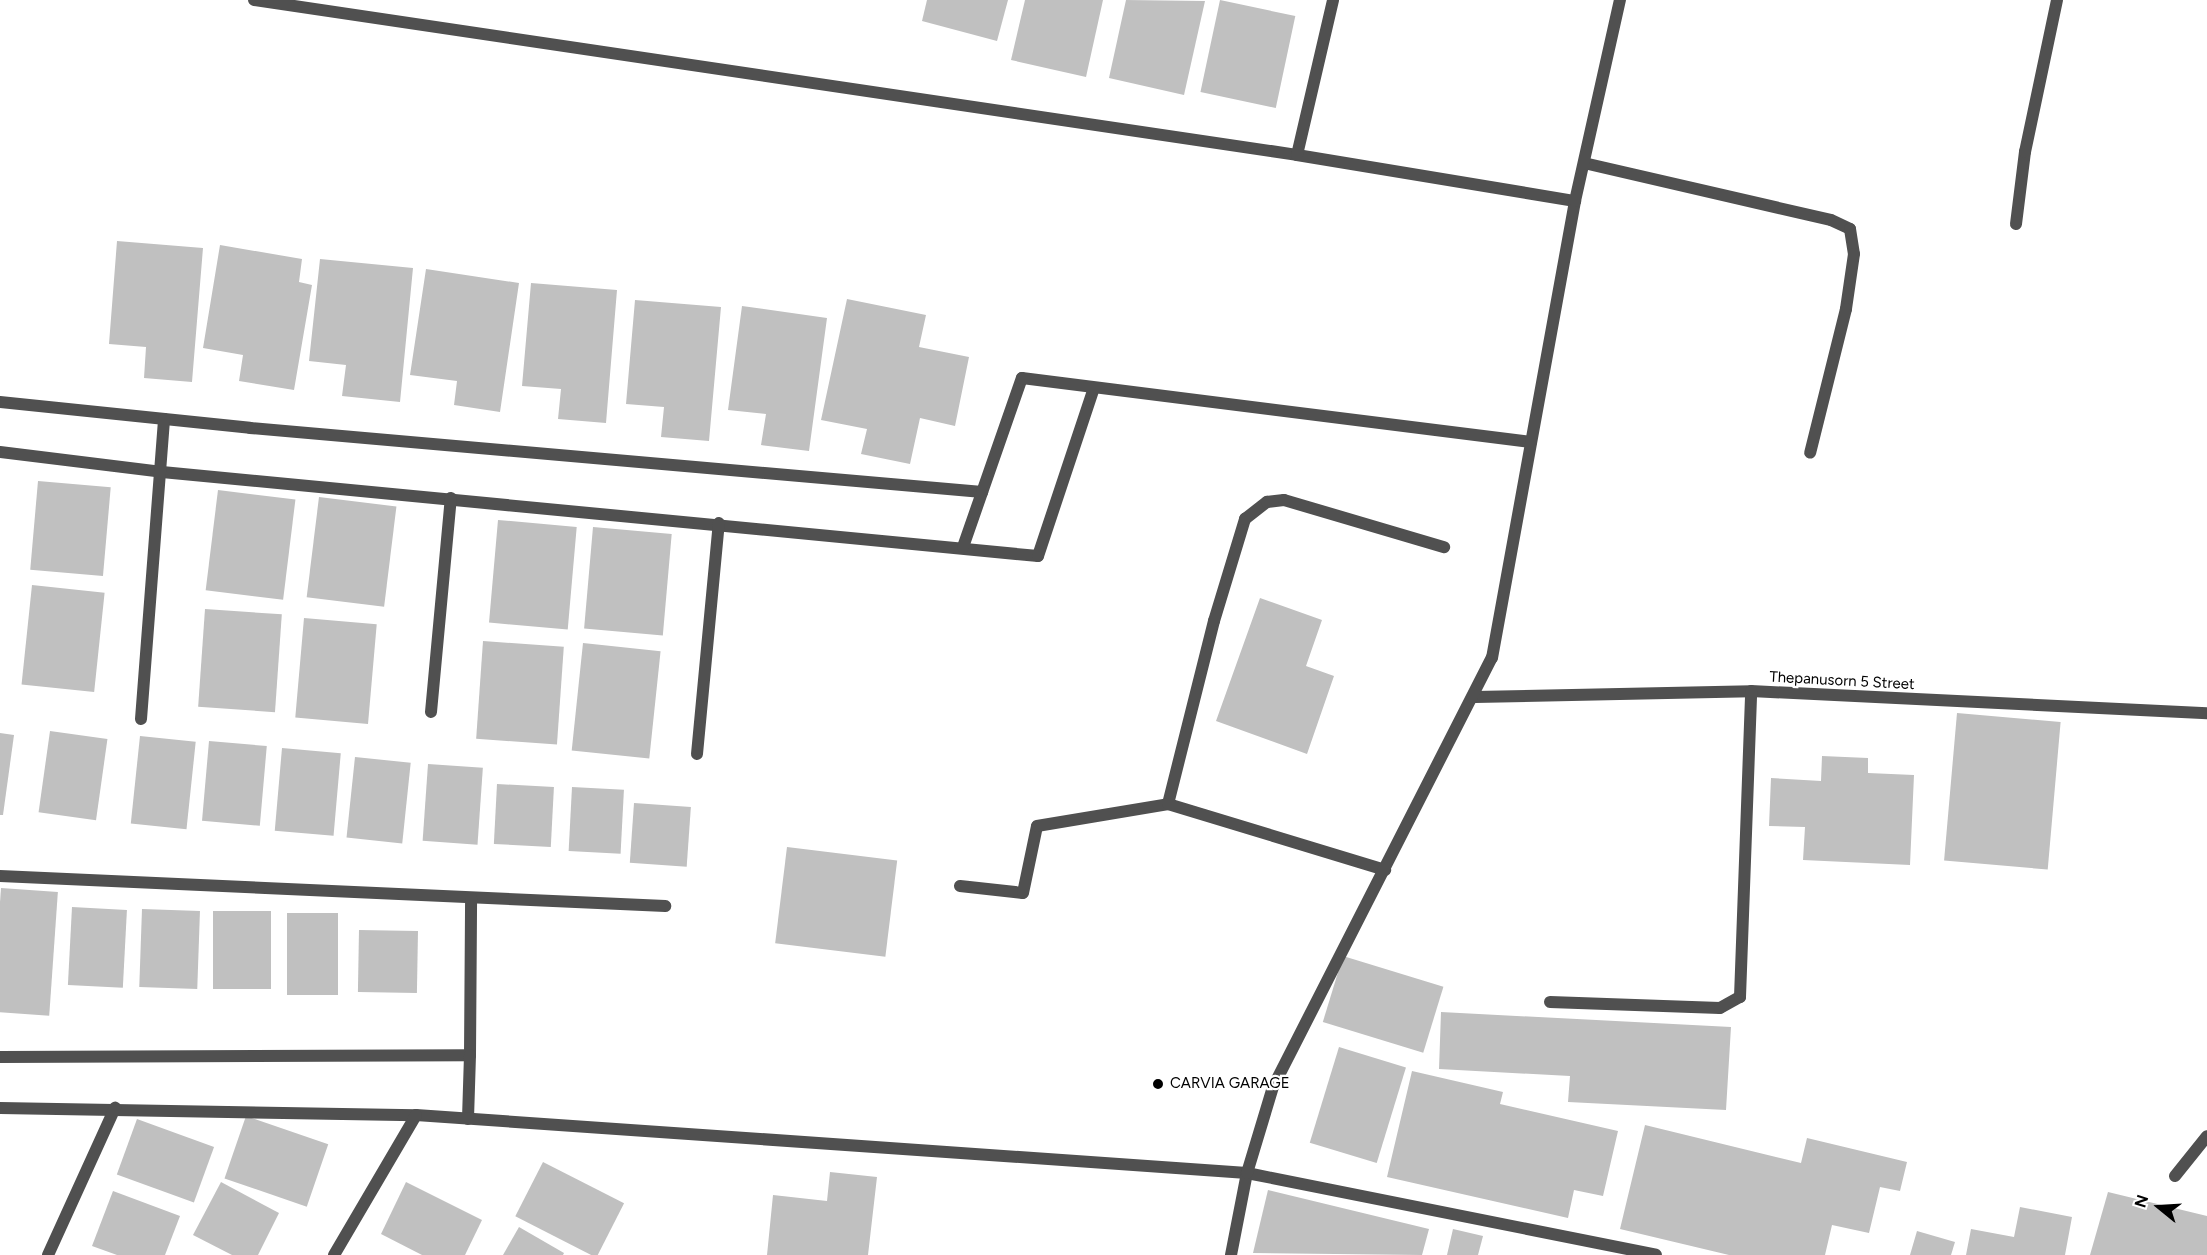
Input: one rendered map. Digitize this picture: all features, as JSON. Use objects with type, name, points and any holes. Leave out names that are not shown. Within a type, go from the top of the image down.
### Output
[{"type":"street","points":[[254,0],[1297,155],[1575,201]]},
{"type":"street","points":[[1297,155],[1333,0]]},
{"type":"street","points":[[1231,1255],[1247,1173],[1273,1087],[1475,697],[1492,658],[1575,201],[1620,0]]},
{"type":"street","points":[[2016,224],[2025,152],[2057,0]]},
{"type":"street","points":[[1584,163],[1831,220],[1850,228],[1854,254],[1846,309],[1810,453]]},
{"type":"street","points":[[963,547],[1022,378],[1531,442]]},
{"type":"street","points":[[1,456],[719,523],[1038,556],[1094,388]]},
{"type":"street","points":[[0,402],[164,419],[982,492]]},
{"type":"street","points":[[141,719],[162,472],[164,419]]},
{"type":"street","points":[[431,712],[451,498]]},
{"type":"street","points":[[1168,804],[1214,621],[1245,519],[1267,502],[1284,500],[1444,547]]},
{"type":"street","points":[[697,754],[719,523]]},
{"type":"street","points":[[1550,1002],[1720,1008],[1740,997],[1752,692]]},
{"type":"street","name":"Thepanusorn 5 Street","points":[[1475,697],[1752,692],[2207,713]]},
{"type":"street","points":[[960,886],[1023,894],[1037,826],[1168,804],[1385,870]]},
{"type":"street","points":[[0,876],[665,906]]},
{"type":"street","points":[[468,1119],[471,898]]},
{"type":"street","points":[[0,1057],[470,1055]]},
{"type":"street","points":[[0,1108],[115,1108],[416,1115],[1247,1173],[1656,1255]]},
{"type":"street","points":[[48,1255],[115,1108]]},
{"type":"street","points":[[334,1255],[416,1115]]},
{"type":"street","points":[[2175,1176],[2207,1136]]},
{"type":"building","points":[[927,0],[1008,0],[997,41],[922,21]]},
{"type":"building","points":[[1025,0],[1103,0],[1086,77],[1011,60]]},
{"type":"building","points":[[1126,0],[1205,1],[1184,95],[1109,78]]},
{"type":"building","points":[[1220,0],[1295,16],[1276,108],[1200,92]]},
{"type":"building","points":[[117,241],[203,248],[192,382],[144,378],[146,347],[109,344]]},
{"type":"building","points":[[220,245],[302,259],[299,282],[312,285],[294,390],[239,381],[243,355],[203,348]]},
{"type":"building","points":[[320,259],[413,268],[400,402],[342,396],[346,365],[309,361]]},
{"type":"building","points":[[426,269],[519,283],[500,412],[454,405],[457,381],[410,375]]},
{"type":"building","points":[[531,283],[617,290],[606,423],[558,419],[561,389],[522,386]]},
{"type":"building","points":[[847,299],[926,315],[919,347],[969,357],[955,426],[920,418],[910,464],[861,454],[867,429],[821,420]]},
{"type":"building","points":[[635,300],[721,307],[709,441],[661,437],[664,407],[626,404]]},
{"type":"building","points":[[742,306],[827,318],[809,451],[761,445],[766,414],[728,410]]},
{"type":"building","points":[[38,481],[111,487],[103,576],[30,570]]},
{"type":"building","points":[[218,490],[295,500],[283,600],[206,590]]},
{"type":"building","points":[[319,497],[396,507],[384,607],[307,597]]},
{"type":"building","points":[[498,520],[577,527],[568,629],[489,623]]},
{"type":"building","points":[[593,527],[672,534],[663,635],[584,629]]},
{"type":"building","points":[[32,585],[105,593],[94,692],[22,684]]},
{"type":"building","points":[[1260,598],[1322,620],[1306,666],[1334,676],[1307,754],[1216,721]]},
{"type":"building","points":[[205,609],[282,614],[275,712],[198,707]]},
{"type":"building","points":[[304,618],[377,624],[368,724],[295,718]]},
{"type":"building","points":[[483,641],[564,647],[557,744],[476,739]]},
{"type":"building","points":[[583,643],[661,651],[649,759],[572,750]]},
{"type":"building","points":[[1957,713],[2061,722],[2048,870],[1944,860]]},
{"type":"building","points":[[50,731],[107,739],[96,820],[39,812]]},
{"type":"building","points":[[0,733],[14,735],[3,815],[0,815]]},
{"type":"building","points":[[140,736],[196,742],[186,829],[131,824]]},
{"type":"building","points":[[209,741],[267,746],[260,826],[202,821]]},
{"type":"building","points":[[282,748],[341,753],[334,836],[275,831]]},
{"type":"building","points":[[1822,756],[1868,758],[1868,773],[1914,775],[1910,865],[1803,860],[1805,827],[1769,826],[1771,778],[1821,781]]},
{"type":"building","points":[[355,757],[411,763],[402,843],[347,838]]},
{"type":"building","points":[[428,764],[483,768],[477,845],[423,841]]},
{"type":"building","points":[[497,784],[554,787],[551,847],[494,844]]},
{"type":"building","points":[[572,787],[624,790],[621,854],[569,851]]},
{"type":"building","points":[[634,803],[691,807],[687,867],[630,863]]},
{"type":"building","points":[[787,847],[897,861],[885,957],[775,943]]},
{"type":"building","points":[[1,888],[58,892],[49,1016],[0,1012]]},
{"type":"building","points":[[72,907],[127,910],[123,988],[68,985]]},
{"type":"building","points":[[142,909],[200,911],[197,989],[139,987]]},
{"type":"building","points":[[213,911],[271,911],[271,989],[213,989]]},
{"type":"building","points":[[287,913],[338,913],[338,995],[287,995]]},
{"type":"building","points":[[359,930],[418,931],[417,993],[358,992]]},
{"type":"building","points":[[1343,956],[1443,987],[1423,1053],[1323,1022]]},
{"type":"building","points":[[1441,1012],[1731,1027],[1726,1110],[1568,1102],[1570,1076],[1439,1069]]},
{"type":"building","points":[[1339,1047],[1406,1067],[1377,1163],[1310,1143]]},
{"type":"building","points":[[1412,1071],[1503,1092],[1500,1104],[1618,1131],[1603,1196],[1574,1190],[1568,1218],[1387,1177]]},
{"type":"building","points":[[246,1116],[328,1144],[307,1207],[225,1178]]},
{"type":"building","points":[[137,1119],[214,1147],[194,1202],[117,1174]]},
{"type":"building","points":[[1645,1125],[1801,1163],[1807,1138],[1907,1162],[1900,1191],[1880,1187],[1869,1233],[1832,1225],[1825,1255],[1729,1255],[1620,1229]]},
{"type":"building","points":[[543,1162],[624,1203],[598,1255],[591,1255],[515,1216]]},
{"type":"building","points":[[830,1172],[877,1177],[868,1255],[767,1255],[773,1195],[827,1201]]},
{"type":"building","points":[[221,1182],[279,1213],[258,1255],[232,1255],[193,1235]]},
{"type":"building","points":[[406,1182],[482,1220],[465,1255],[422,1255],[381,1234]]},
{"type":"building","points":[[1268,1190],[1429,1229],[1422,1255],[1253,1253]]},
{"type":"building","points":[[113,1191],[180,1216],[165,1255],[117,1255],[92,1246]]},
{"type":"building","points":[[2108,1192],[2207,1216],[2207,1255],[2090,1255]]},
{"type":"building","points":[[2020,1207],[2072,1217],[2065,1255],[1966,1255],[1971,1229],[2014,1237]]},
{"type":"building","points":[[519,1227],[564,1253],[563,1255],[503,1255]]},
{"type":"building","points":[[1453,1229],[1483,1236],[1478,1255],[1447,1255]]},
{"type":"building","points":[[1917,1231],[1955,1242],[1951,1255],[1910,1255]]},
{"type":"place","name":"CARVIA GARAGE","points":[[1158,1084]]}]
